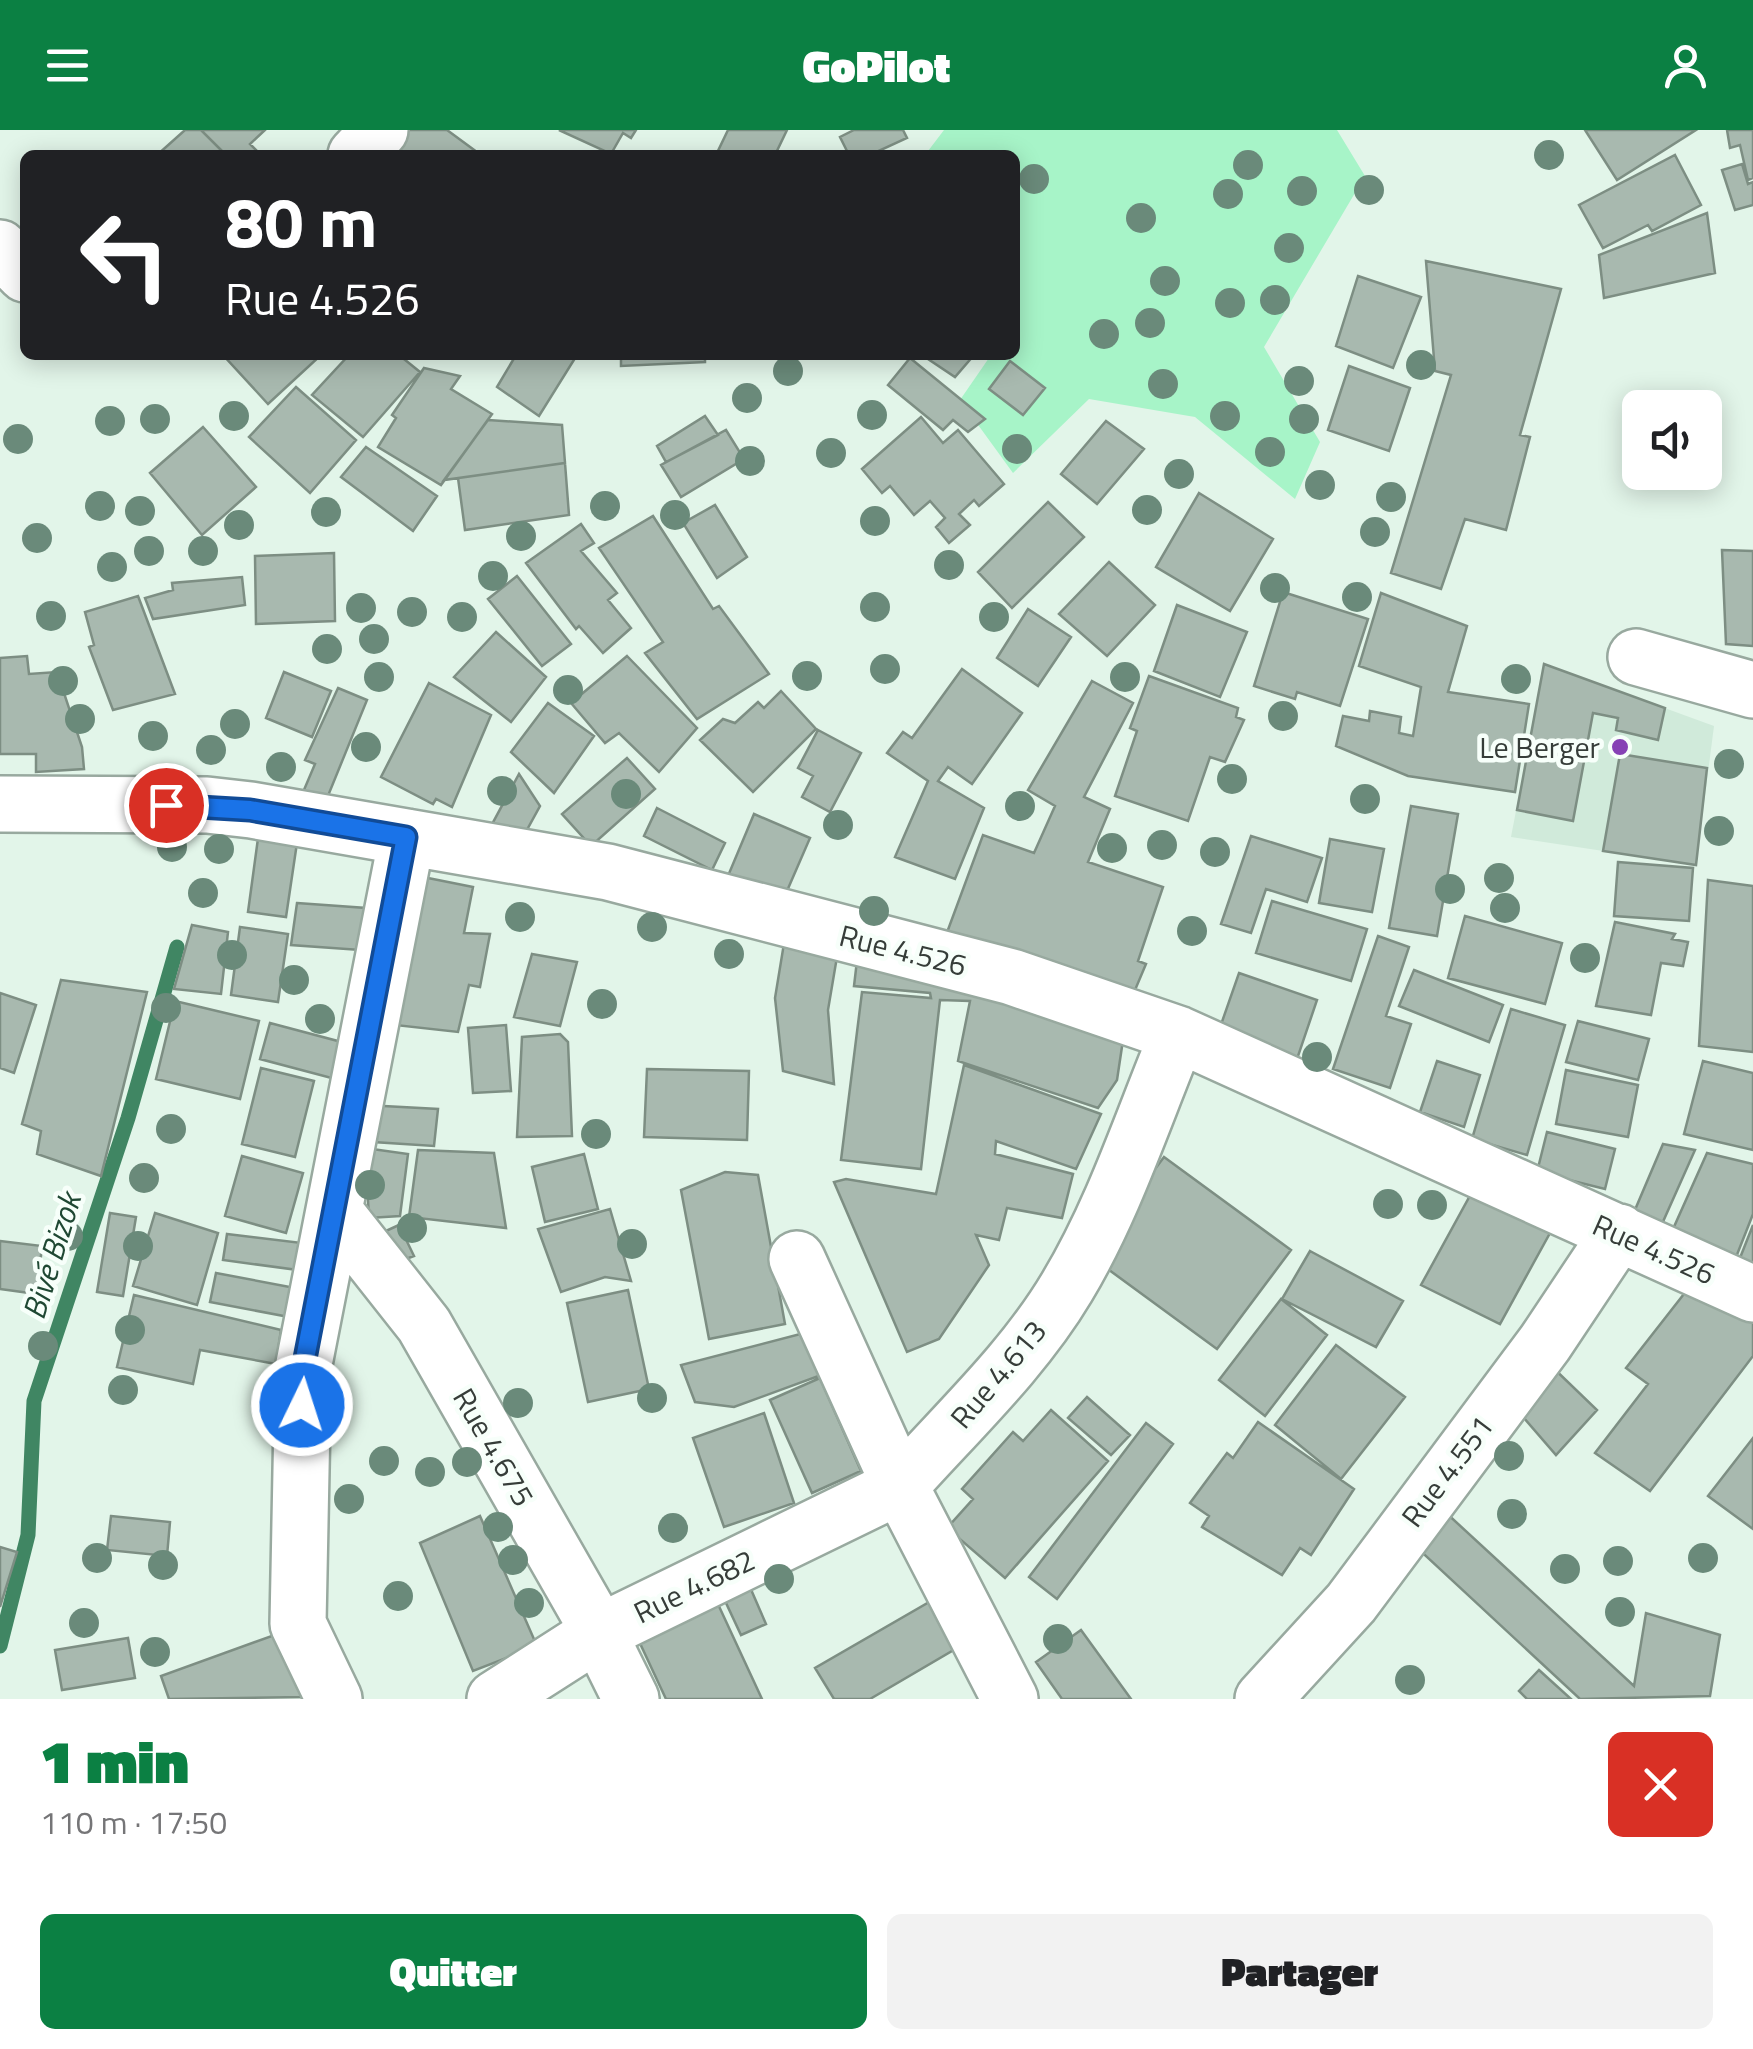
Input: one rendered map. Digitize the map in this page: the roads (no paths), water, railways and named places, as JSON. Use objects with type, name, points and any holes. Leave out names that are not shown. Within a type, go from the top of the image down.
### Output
[{"type":"street","points":[[361,150],[380,130]]},
{"type":"street","points":[[0,248],[20,269]]},
{"type":"street","points":[[1636,658],[1753,690]]},
{"type":"street","name":"Rue 4.526","points":[[0,804],[208,805],[406,837],[608,872],[1012,977],[1178,1034],[1753,1294]]},
{"type":"street","points":[[334,1699],[298,1624],[303,1369],[406,837]]},
{"type":"street","name":"Rue 4.613","points":[[900,1486],[1027,1344],[1067,1287],[1098,1227],[1178,1034]]},
{"type":"street","name":"Rue 4.675","points":[[334,1210],[424,1325],[598,1633],[631,1699]]},
{"type":"street","name":"Rue 4.551","points":[[1263,1699],[1351,1602],[1545,1342],[1619,1232]]},
{"type":"street","points":[[797,1259],[900,1486],[1010,1699]]},
{"type":"street","name":"Rue 4.682","points":[[496,1699],[598,1633],[900,1486]]},
{"type":"waterway","name":"Bivé Bizok","points":[[0,1646],[28,1535],[34,1401],[128,1118],[177,947]]},
{"type":"place","name":"Le Berger","points":[[1620,747]]}]
